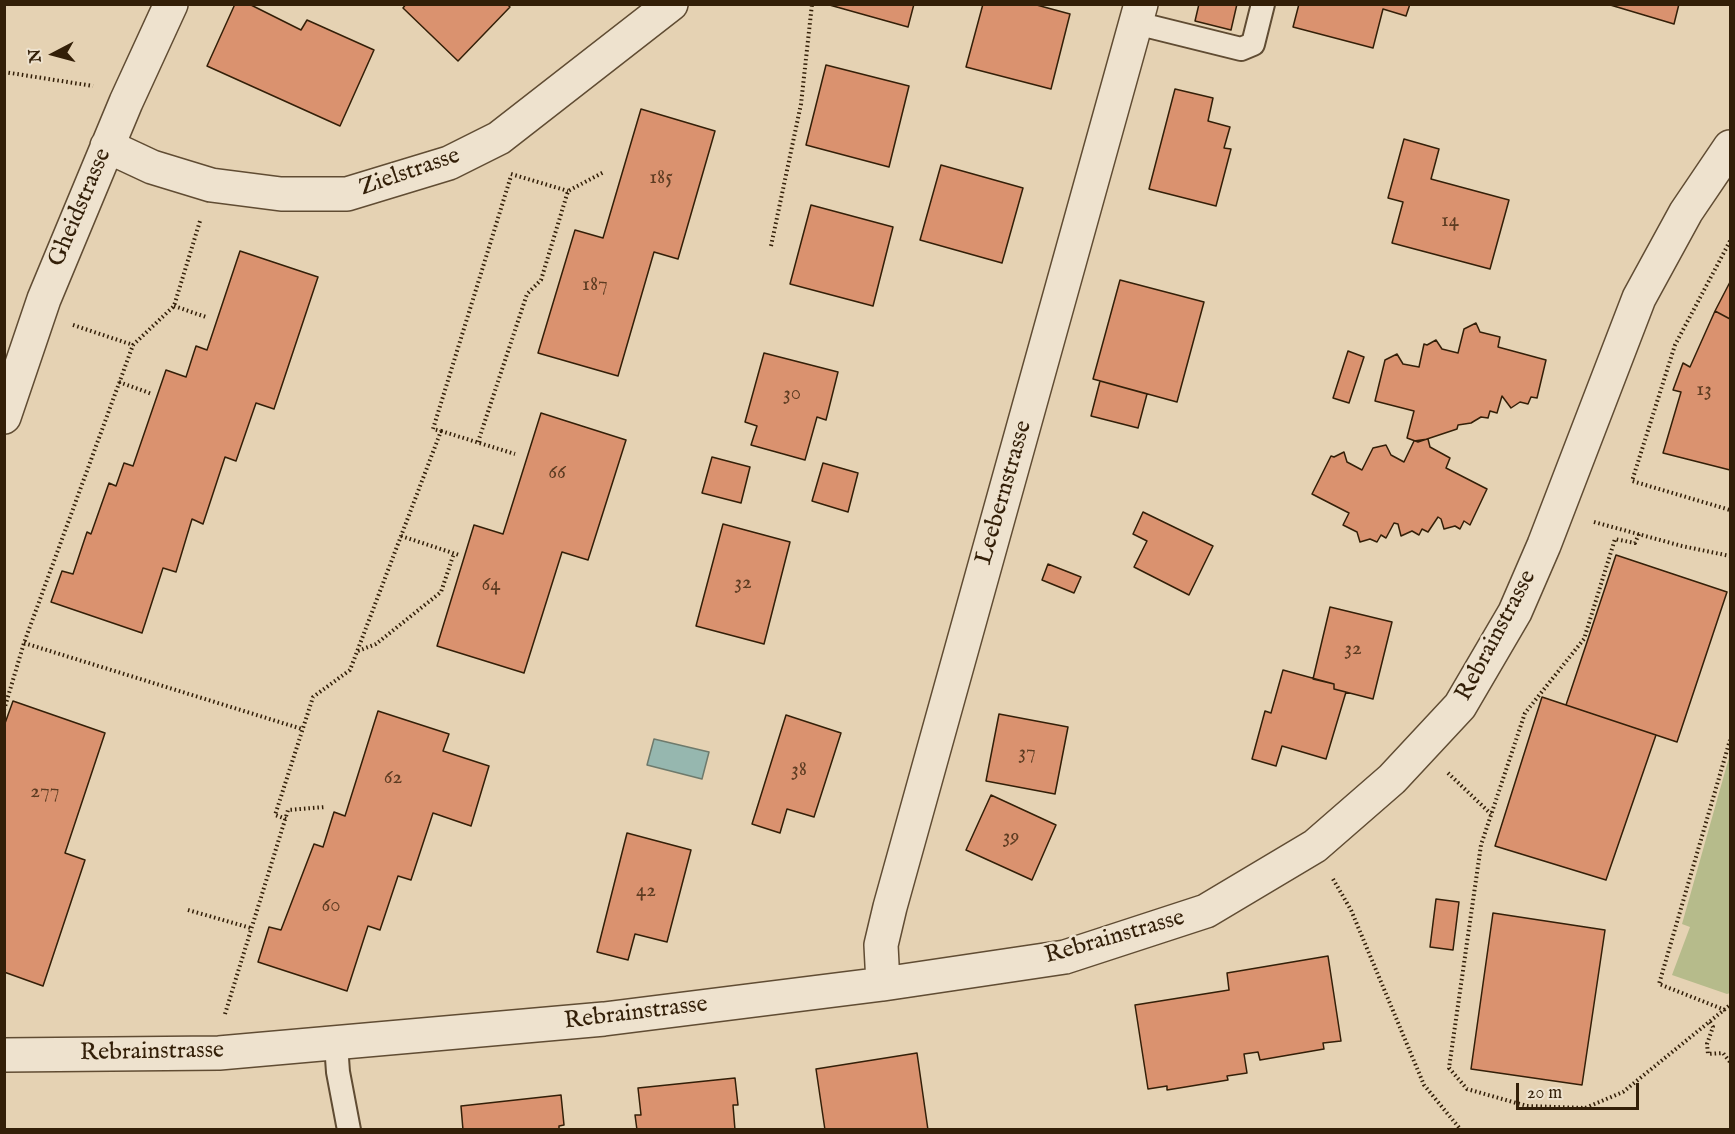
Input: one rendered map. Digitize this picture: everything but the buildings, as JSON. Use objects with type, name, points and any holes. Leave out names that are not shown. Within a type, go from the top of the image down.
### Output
[{"type":"street","name":"Gheidstrasse","points":[[4,417],[38,314],[107,146],[171,4]]},
{"type":"street","name":"Zielstrasse","points":[[107,146],[152,167],[211,185],[281,194],[347,194],[449,163],[499,138],[671,4]]},
{"type":"street","name":"Leebernstrasse","points":[[883,984],[881,945],[890,907],[1138,14]]},
{"type":"street","name":"Rebrainstrasse","points":[[4,1055],[219,1053],[604,1019],[883,984],[1065,957],[1206,911],[1315,846],[1392,778],[1460,706],[1515,612],[1639,298],[1686,212],[1731,147]]},
{"type":"lane","points":[[1138,14],[1241,49],[1253,44],[1263,4]]},
{"type":"lane","points":[[336,1044],[338,1072],[349,1130]]},
{"type":"path","points":[[771,246],[801,104],[812,4]]},
{"type":"path","points":[[4,72],[90,85],[126,102]]},
{"type":"path","points":[[499,138],[511,174],[433,429],[515,454]]},
{"type":"path","points":[[511,174],[568,191],[604,172]]},
{"type":"path","points":[[4,710],[24,643],[133,345],[174,306],[211,185]]},
{"type":"path","points":[[478,442],[527,294],[541,279],[568,191]]},
{"type":"path","points":[[1731,241],[1675,345],[1632,481],[1731,510]]},
{"type":"path","points":[[174,306],[206,317]]},
{"type":"path","points":[[38,314],[133,345]]},
{"type":"path","points":[[119,382],[152,394]]},
{"type":"path","points":[[286,819],[276,815],[314,697],[350,670],[441,431]]},
{"type":"path","points":[[1555,512],[1731,556]]},
{"type":"path","points":[[1639,534],[1635,543],[1616,539],[1584,639],[1525,713],[1480,845],[1449,1068],[1467,1089],[1527,1106],[1585,1108],[1623,1092],[1731,1005]]},
{"type":"path","points":[[358,651],[376,644],[441,592],[456,554],[401,537]]},
{"type":"path","points":[[24,643],[302,729]]},
{"type":"path","points":[[1725,1010],[1659,984],[1731,740]]},
{"type":"path","points":[[1457,782],[1491,814]]},
{"type":"path","points":[[219,1053],[220,1029],[288,810],[325,807]]},
{"type":"path","points":[[1315,846],[1351,910],[1424,1085],[1461,1130]]},
{"type":"path","points":[[188,910],[251,928]]},
{"type":"path","points":[[1710,1022],[1713,1027],[1707,1044],[1708,1054],[1724,1053],[1731,1062]]},
{"type":"green space","points":[[1730,754],[1730,993],[1727,994],[1672,975],[1690,927],[1682,924]]},
{"type":"water","points":[[654,739],[709,752],[702,779],[647,765]]}]
